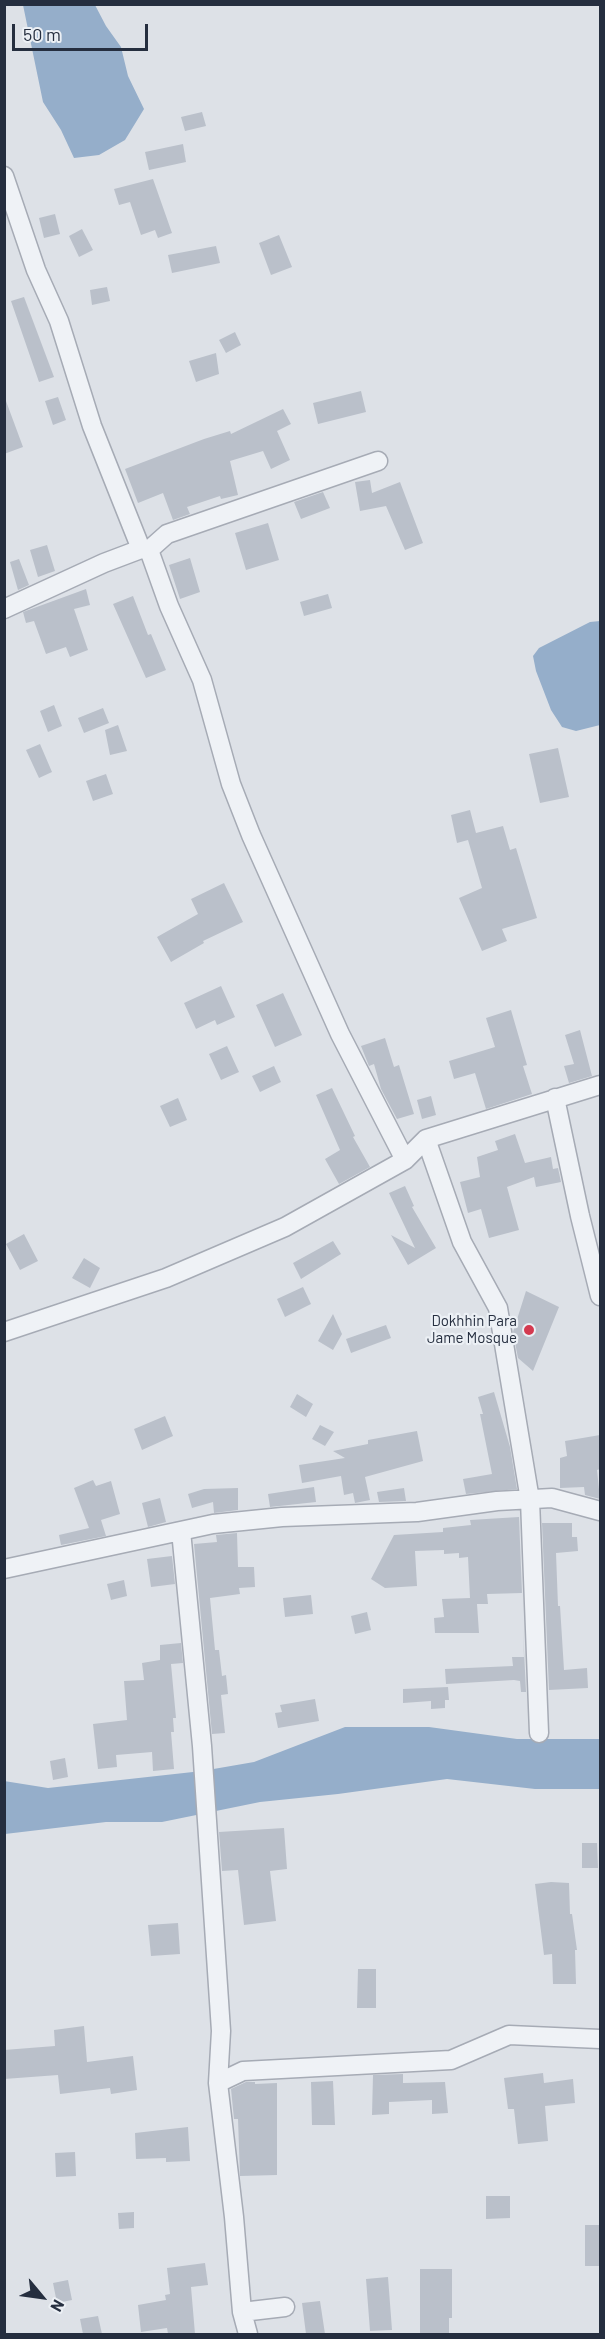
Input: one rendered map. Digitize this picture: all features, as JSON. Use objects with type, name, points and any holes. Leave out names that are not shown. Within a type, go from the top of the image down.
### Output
[{"type":"street","points":[[4,176],[36,270],[58,321],[92,426],[202,680],[231,784],[251,835],[340,1034],[405,1160]]},
{"type":"street","points":[[4,609],[104,563],[145,550],[167,534],[378,461]]},
{"type":"street","points":[[4,1332],[166,1278],[285,1227],[405,1160],[426,1139],[600,1085]]},
{"type":"street","points":[[555,1098],[600,1296]]},
{"type":"street","points":[[426,1139],[462,1242],[498,1308],[530,1500],[539,1733]]},
{"type":"street","points":[[4,1569],[213,1524],[282,1517],[417,1512],[497,1501],[552,1498],[600,1511]]},
{"type":"street","points":[[181,1531],[202,1746],[221,2031],[218,2083],[234,2217],[242,2312],[248,2334]]},
{"type":"street","points":[[218,2083],[243,2071],[451,2060],[509,2035],[600,2038]]},
{"type":"street","points":[[242,2312],[285,2307]]},
{"type":"water","points":[[23,5],[95,5],[121,47],[128,76],[144,109],[125,140],[99,155],[74,158],[61,130],[43,102]]},
{"type":"water","points":[[600,621],[600,725],[576,731],[562,727],[551,710],[536,671],[533,656],[539,648],[590,622]]},
{"type":"water","points":[[345,1727],[429,1727],[517,1739],[600,1739],[600,1789],[535,1789],[447,1779],[260,1802],[162,1822],[106,1822],[5,1834],[4,1781],[48,1788],[202,1771],[254,1762]]},
{"type":"building","points":[[202,112],[206,126],[185,131],[181,117]]},
{"type":"building","points":[[183,144],[186,162],[149,170],[145,152]]},
{"type":"building","points":[[153,179],[172,233],[158,238],[155,230],[141,235],[130,202],[119,205],[114,189]]},
{"type":"building","points":[[55,214],[60,234],[44,238],[39,218]]},
{"type":"building","points":[[82,229],[93,250],[79,257],[69,236]]},
{"type":"building","points":[[279,235],[292,267],[271,275],[259,243]]},
{"type":"building","points":[[216,246],[220,263],[172,273],[168,255]]},
{"type":"building","points":[[107,287],[110,301],[92,305],[90,290]]},
{"type":"building","points":[[24,297],[54,377],[39,382],[11,301]]},
{"type":"building","points":[[235,332],[241,345],[226,353],[219,340]]},
{"type":"building","points":[[216,353],[219,374],[196,382],[189,361]]},
{"type":"building","points":[[361,391],[366,412],[318,424],[313,403]]},
{"type":"building","points":[[58,397],[66,420],[53,425],[45,401]]},
{"type":"building","points":[[6,401],[23,447],[4,454],[4,402]]},
{"type":"building","points":[[283,409],[291,424],[277,431],[290,460],[271,469],[263,451],[230,461],[238,495],[221,499],[220,496],[187,507],[190,514],[173,520],[163,493],[138,503],[125,469],[204,439],[230,431],[231,434]]},
{"type":"building","points":[[370,480],[372,493],[400,482],[423,543],[405,550],[386,506],[360,511],[355,482]]},
{"type":"building","points":[[323,492],[330,508],[301,519],[294,502]]},
{"type":"building","points":[[268,523],[279,560],[246,570],[235,533]]},
{"type":"building","points":[[47,545],[55,571],[38,577],[30,550]]},
{"type":"building","points":[[190,558],[200,592],[180,599],[169,565]]},
{"type":"building","points":[[19,559],[29,585],[18,590],[10,562]]},
{"type":"building","points":[[86,589],[90,605],[74,609],[88,650],[70,657],[66,647],[46,654],[34,621],[26,623],[23,612]]},
{"type":"building","points":[[328,594],[332,608],[304,616],[300,602]]},
{"type":"building","points":[[133,596],[148,635],[151,634],[166,670],[146,678],[113,604]]},
{"type":"building","points":[[54,705],[62,726],[48,732],[40,711]]},
{"type":"building","points":[[103,708],[109,723],[84,733],[78,718]]},
{"type":"building","points":[[118,725],[127,751],[110,755],[105,730]]},
{"type":"building","points":[[40,744],[52,772],[39,778],[26,750]]},
{"type":"building","points":[[558,748],[569,797],[540,803],[529,754]]},
{"type":"building","points":[[106,774],[113,794],[93,801],[86,781]]},
{"type":"building","points":[[470,810],[476,833],[503,826],[510,850],[516,848],[537,918],[502,929],[507,941],[482,951],[459,898],[482,888],[468,840],[457,843],[451,815]]},
{"type":"building","points":[[224,883],[243,922],[203,941],[204,943],[171,962],[157,937],[198,914],[191,899]]},
{"type":"building","points":[[221,986],[235,1017],[217,1025],[215,1020],[196,1029],[184,1003]]},
{"type":"building","points":[[283,993],[302,1035],[275,1047],[256,1005]]},
{"type":"building","points":[[511,1010],[527,1065],[523,1066],[532,1094],[486,1109],[475,1073],[454,1079],[449,1061],[495,1047],[486,1018]]},
{"type":"building","points":[[580,1030],[592,1076],[569,1083],[564,1066],[574,1064],[565,1035]]},
{"type":"building","points":[[385,1038],[394,1067],[399,1065],[414,1114],[397,1119],[381,1089],[374,1064],[369,1066],[361,1046]]},
{"type":"building","points":[[227,1046],[239,1072],[221,1080],[209,1054]]},
{"type":"building","points":[[274,1066],[281,1082],[260,1092],[252,1076]]},
{"type":"building","points":[[332,1088],[355,1136],[353,1137],[370,1167],[339,1184],[325,1159],[340,1150],[316,1095]]},
{"type":"building","points":[[431,1096],[436,1115],[422,1119],[417,1100]]},
{"type":"building","points":[[178,1098],[187,1120],[170,1127],[160,1106]]},
{"type":"building","points":[[515,1134],[525,1163],[551,1157],[553,1169],[558,1168],[561,1182],[536,1187],[534,1177],[507,1187],[519,1230],[489,1238],[481,1209],[468,1213],[460,1182],[480,1177],[477,1157],[498,1150],[495,1141]]},
{"type":"building","points":[[405,1186],[414,1206],[412,1207],[436,1248],[408,1265],[391,1235],[415,1248],[389,1193]]},
{"type":"building","points":[[24,1234],[38,1261],[20,1270],[6,1244]]},
{"type":"building","points":[[333,1241],[341,1254],[301,1279],[293,1263]]},
{"type":"building","points":[[84,1258],[100,1268],[90,1288],[72,1278]]},
{"type":"building","points":[[303,1287],[311,1304],[285,1317],[277,1299]]},
{"type":"building","points":[[526,1291],[559,1307],[533,1371],[518,1358],[513,1332]]},
{"type":"building","points":[[333,1314],[342,1334],[333,1350],[318,1341]]},
{"type":"building","points":[[386,1325],[391,1338],[351,1353],[346,1339]]},
{"type":"building","points":[[494,1392],[510,1447],[517,1489],[466,1494],[463,1479],[492,1474],[480,1414],[483,1414],[478,1397]]},
{"type":"building","points":[[297,1394],[313,1404],[306,1417],[290,1407]]},
{"type":"building","points":[[165,1416],[173,1436],[142,1450],[134,1429]]},
{"type":"building","points":[[320,1425],[334,1432],[325,1446],[312,1439]]},
{"type":"building","points":[[417,1431],[423,1461],[365,1477],[370,1500],[355,1503],[353,1493],[344,1495],[341,1476],[302,1483],[299,1465],[345,1458],[333,1451],[368,1444],[368,1440]]},
{"type":"building","points":[[600,1435],[600,1469],[597,1470],[600,1499],[585,1495],[584,1487],[560,1488],[560,1458],[567,1456],[565,1441]]},
{"type":"building","points":[[93,1480],[96,1486],[111,1481],[120,1514],[101,1520],[106,1536],[61,1545],[59,1535],[89,1528],[74,1488]]},
{"type":"building","points":[[314,1487],[316,1502],[270,1507],[268,1494]]},
{"type":"building","points":[[238,1488],[238,1510],[214,1513],[213,1502],[192,1508],[188,1494],[204,1489]]},
{"type":"building","points":[[404,1488],[406,1501],[379,1502],[377,1492]]},
{"type":"building","points":[[160,1498],[166,1522],[148,1527],[142,1503]]},
{"type":"building","points":[[519,1517],[522,1593],[487,1594],[488,1604],[477,1604],[479,1633],[435,1633],[434,1618],[444,1617],[442,1599],[470,1598],[468,1557],[459,1558],[459,1553],[444,1554],[444,1550],[415,1551],[417,1586],[385,1588],[371,1579],[394,1535],[443,1532],[443,1528],[471,1525],[470,1520]]},
{"type":"building","points":[[542,1523],[572,1523],[572,1537],[577,1537],[578,1551],[556,1553],[558,1606],[560,1606],[564,1670],[587,1668],[588,1688],[549,1690]]},
{"type":"building","points":[[237,1533],[238,1567],[254,1567],[255,1587],[239,1588],[240,1594],[210,1598],[215,1650],[219,1650],[222,1676],[226,1675],[228,1694],[221,1695],[225,1733],[212,1734],[194,1544],[217,1542],[216,1535]]},
{"type":"building","points":[[172,1556],[175,1584],[151,1587],[147,1559]]},
{"type":"building","points":[[124,1580],[127,1596],[111,1600],[107,1584]]},
{"type":"building","points":[[311,1595],[313,1614],[285,1617],[283,1598]]},
{"type":"building","points":[[367,1612],[371,1630],[355,1634],[351,1616]]},
{"type":"building","points":[[523,1630],[526,1692],[521,1692],[520,1681],[514,1680],[446,1684],[445,1669],[513,1666],[512,1657],[524,1657]]},
{"type":"building","points":[[181,1643],[183,1663],[171,1664],[176,1718],[173,1718],[174,1732],[171,1732],[174,1769],[153,1771],[152,1752],[116,1755],[117,1767],[98,1769],[93,1724],[127,1720],[124,1681],[144,1680],[142,1663],[160,1660],[160,1645]]},
{"type":"building","points":[[448,1687],[449,1700],[445,1700],[445,1708],[431,1709],[431,1701],[403,1703],[403,1689]]},
{"type":"building","points":[[315,1699],[319,1721],[278,1728],[275,1713],[282,1712],[280,1705]]},
{"type":"building","points":[[65,1758],[68,1777],[53,1780],[50,1761]]},
{"type":"building","points":[[284,1828],[287,1869],[270,1871],[276,1921],[244,1925],[238,1870],[222,1871],[219,1832]]},
{"type":"building","points":[[582,1843],[597,1843],[598,1868],[582,1868]]},
{"type":"building","points":[[569,1883],[570,1914],[572,1914],[577,1950],[575,1950],[576,1984],[553,1984],[552,1954],[544,1955],[535,1884]]},
{"type":"building","points":[[178,1923],[180,1954],[151,1956],[148,1925]]},
{"type":"building","points":[[358,1969],[376,1969],[376,2008],[357,2008]]},
{"type":"building","points":[[84,2026],[87,2062],[133,2056],[137,2090],[111,2094],[110,2088],[60,2094],[58,2075],[4,2079],[4,2050],[55,2046],[54,2030]]},
{"type":"building","points":[[543,2073],[544,2083],[573,2079],[575,2103],[545,2106],[548,2141],[518,2144],[514,2109],[508,2109],[504,2078]]},
{"type":"building","points":[[403,2074],[403,2083],[445,2082],[448,2113],[432,2114],[432,2100],[389,2102],[389,2114],[372,2115],[373,2075]]},
{"type":"building","points":[[333,2081],[335,2125],[312,2125],[311,2082]]},
{"type":"building","points":[[246,2082],[277,2083],[277,2175],[240,2176],[238,2119],[234,2119],[231,2089]]},
{"type":"building","points":[[188,2127],[190,2161],[166,2162],[166,2158],[136,2159],[135,2133]]},
{"type":"building","points":[[75,2152],[76,2176],[56,2177],[55,2153]]},
{"type":"building","points":[[486,2196],[510,2196],[510,2218],[486,2219]]},
{"type":"building","points":[[134,2212],[134,2228],[119,2229],[118,2213]]},
{"type":"building","points":[[585,2225],[600,2225],[600,2266],[585,2266]]},
{"type":"building","points":[[205,2263],[208,2285],[191,2287],[195,2334],[168,2334],[167,2328],[141,2332],[138,2305],[166,2300],[165,2295],[170,2294],[167,2268]]},
{"type":"building","points":[[420,2269],[452,2269],[452,2318],[449,2318],[449,2334],[420,2334]]},
{"type":"building","points":[[388,2277],[392,2330],[370,2331],[366,2279]]},
{"type":"building","points":[[68,2280],[72,2300],[57,2303],[53,2283]]},
{"type":"building","points":[[320,2301],[325,2334],[306,2334],[302,2303]]},
{"type":"building","points":[[98,2316],[102,2334],[83,2334],[80,2319]]},
{"type":"place","name":"Dokhhin Para Jame Mosque","points":[[529,1330]]}]
